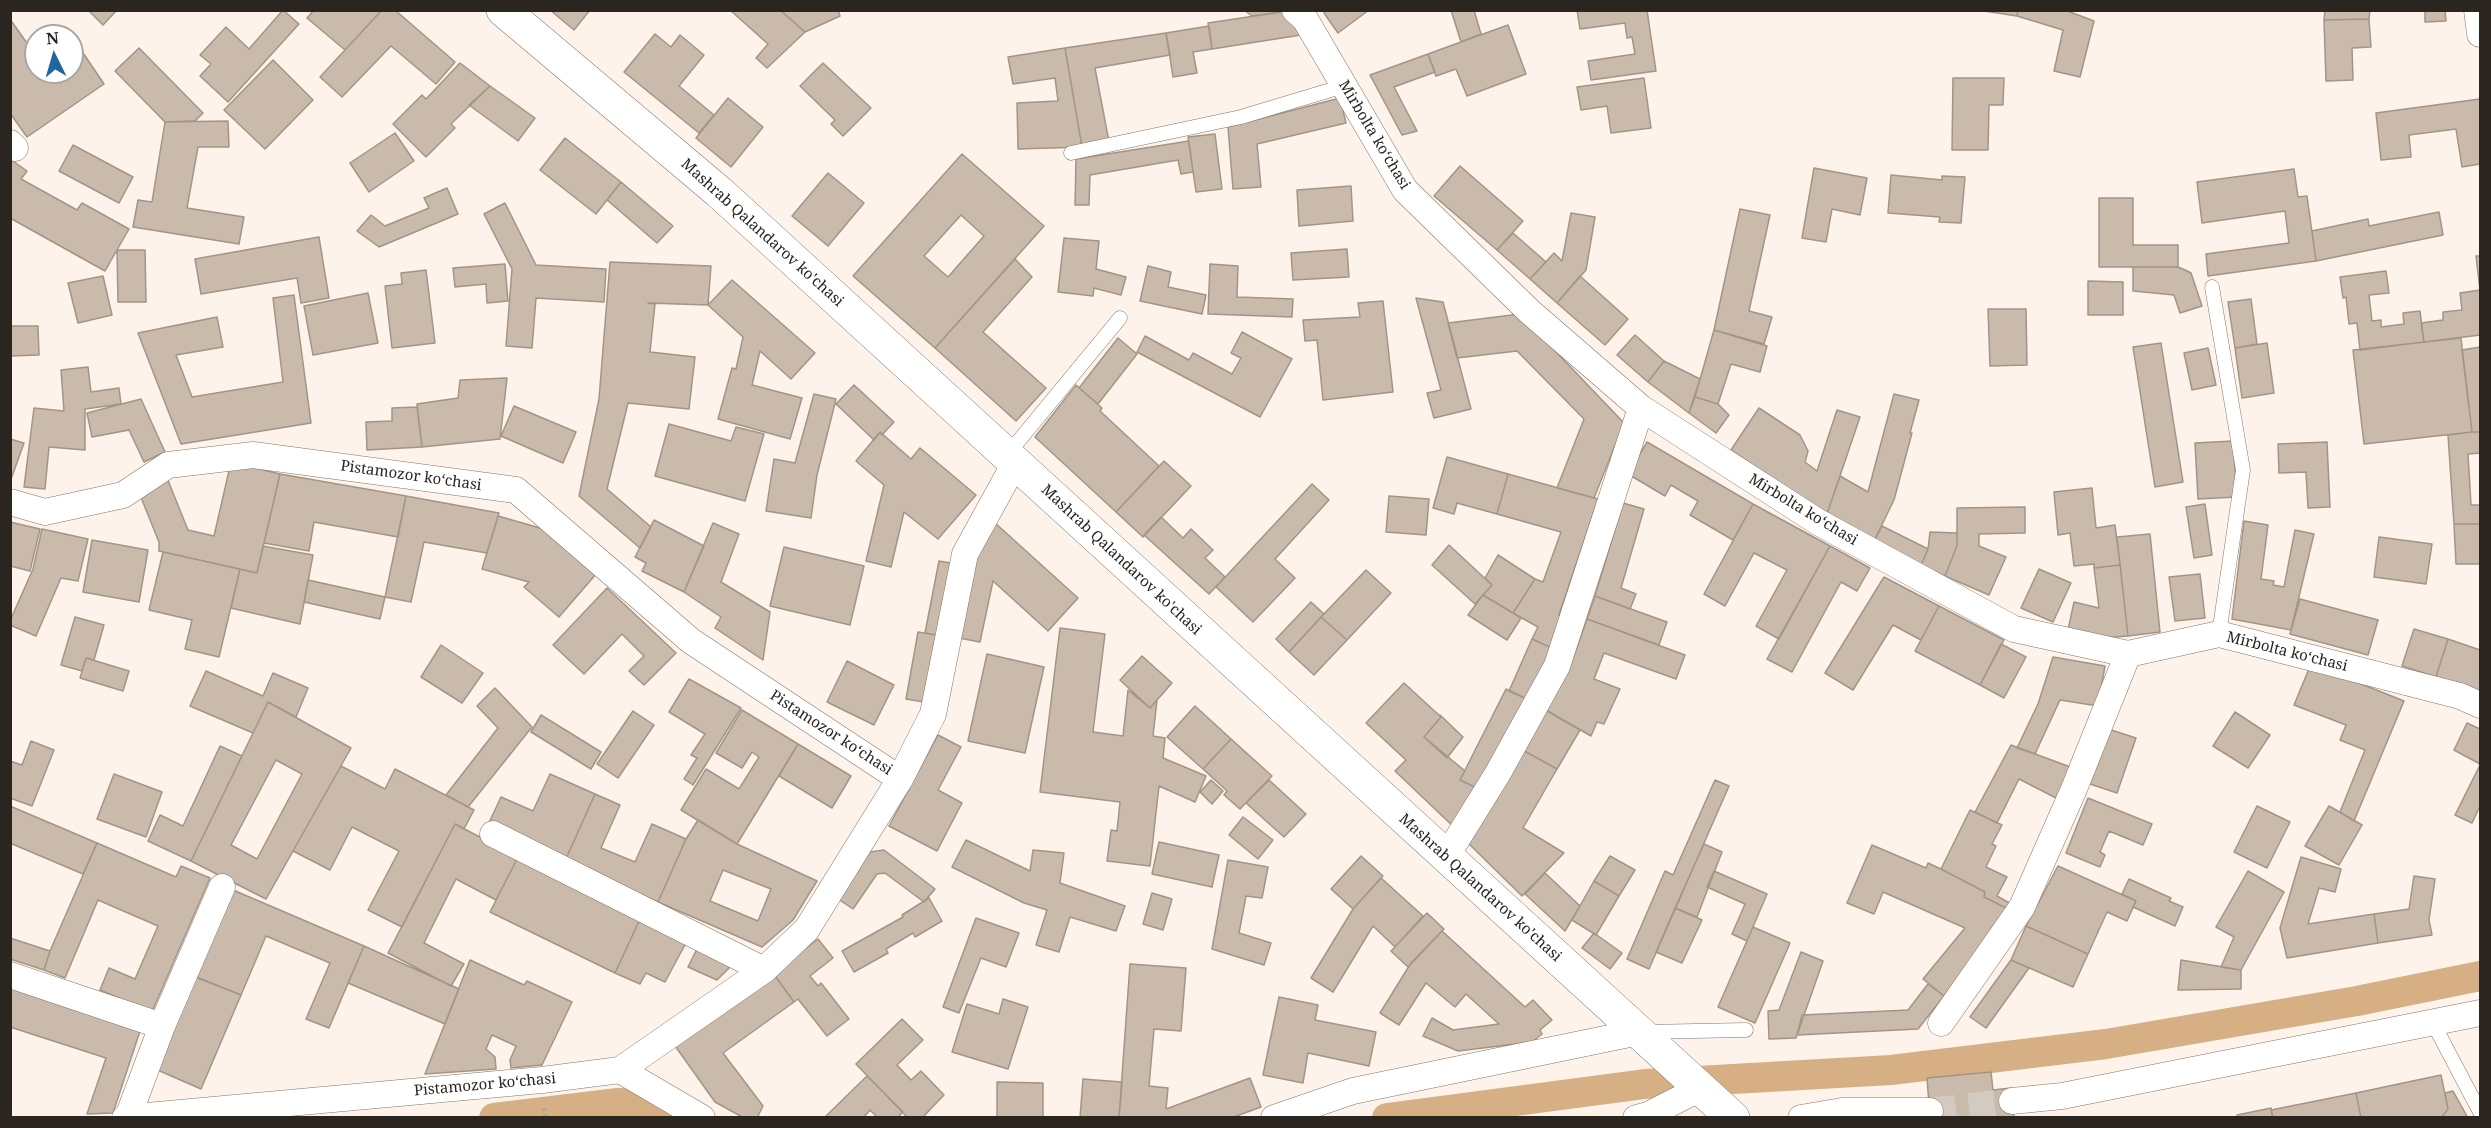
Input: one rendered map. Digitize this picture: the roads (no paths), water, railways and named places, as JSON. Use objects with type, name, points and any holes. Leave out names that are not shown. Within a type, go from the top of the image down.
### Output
[{"type":"main road","name":"Mashrab Qalandarov ko'chasi","points":[[502,10],[719,192],[1734,1118]]},
{"type":"street","name":"Mirbolta koʻchasi","points":[[1295,10],[1305,19],[1405,190],[1529,311],[1641,408],[1818,522],[2014,629],[2128,654],[2219,634],[2460,696],[2481,705]]},
{"type":"street","points":[[2477,10],[2481,34]]},
{"type":"street","points":[[1446,857],[1498,773],[1557,666],[1641,408]]},
{"type":"street","name":"Pistamozor koʻchasi","points":[[10,502],[45,512],[123,495],[168,465],[253,455],[516,490],[691,641],[900,779],[807,929],[764,969],[620,1070],[542,1080],[126,1117]]},
{"type":"street","points":[[900,779],[933,714],[965,554],[1011,459]]},
{"type":"street","points":[[1941,1023],[2022,907],[2074,789],[2128,654]]},
{"type":"street","points":[[493,834],[764,969]]},
{"type":"street","points":[[126,1117],[162,1026],[222,887]]},
{"type":"street","points":[[10,975],[162,1026]]},
{"type":"street","points":[[2012,1101],[2062,1096],[2481,1013]]},
{"type":"street","points":[[1274,1118],[1353,1091],[1640,1032]]},
{"type":"street","points":[[620,1070],[702,1118]]},
{"type":"street","points":[[1636,1118],[1648,1116],[1701,1088]]},
{"type":"street","points":[[1801,1118],[1842,1112],[1930,1111]]},
{"type":"lane","points":[[1071,153],[1241,117],[1344,86]]},
{"type":"lane","points":[[2212,287],[2243,471],[2219,634]]},
{"type":"lane","points":[[1011,459],[1120,318]]},
{"type":"lane","points":[[2433,1023],[2481,1112]]},
{"type":"lane","points":[[1640,1032],[1746,1030]]},
{"type":"waterway","points":[[1387,1118],[1645,1084],[1891,1070],[2106,1044],[2357,1001],[2480,976]]},
{"type":"waterway","points":[[494,1118],[618,1103],[647,1104],[667,1110],[678,1118]]},
{"type":"tunnel","points":[[1930,1111],[2012,1101]]}]
